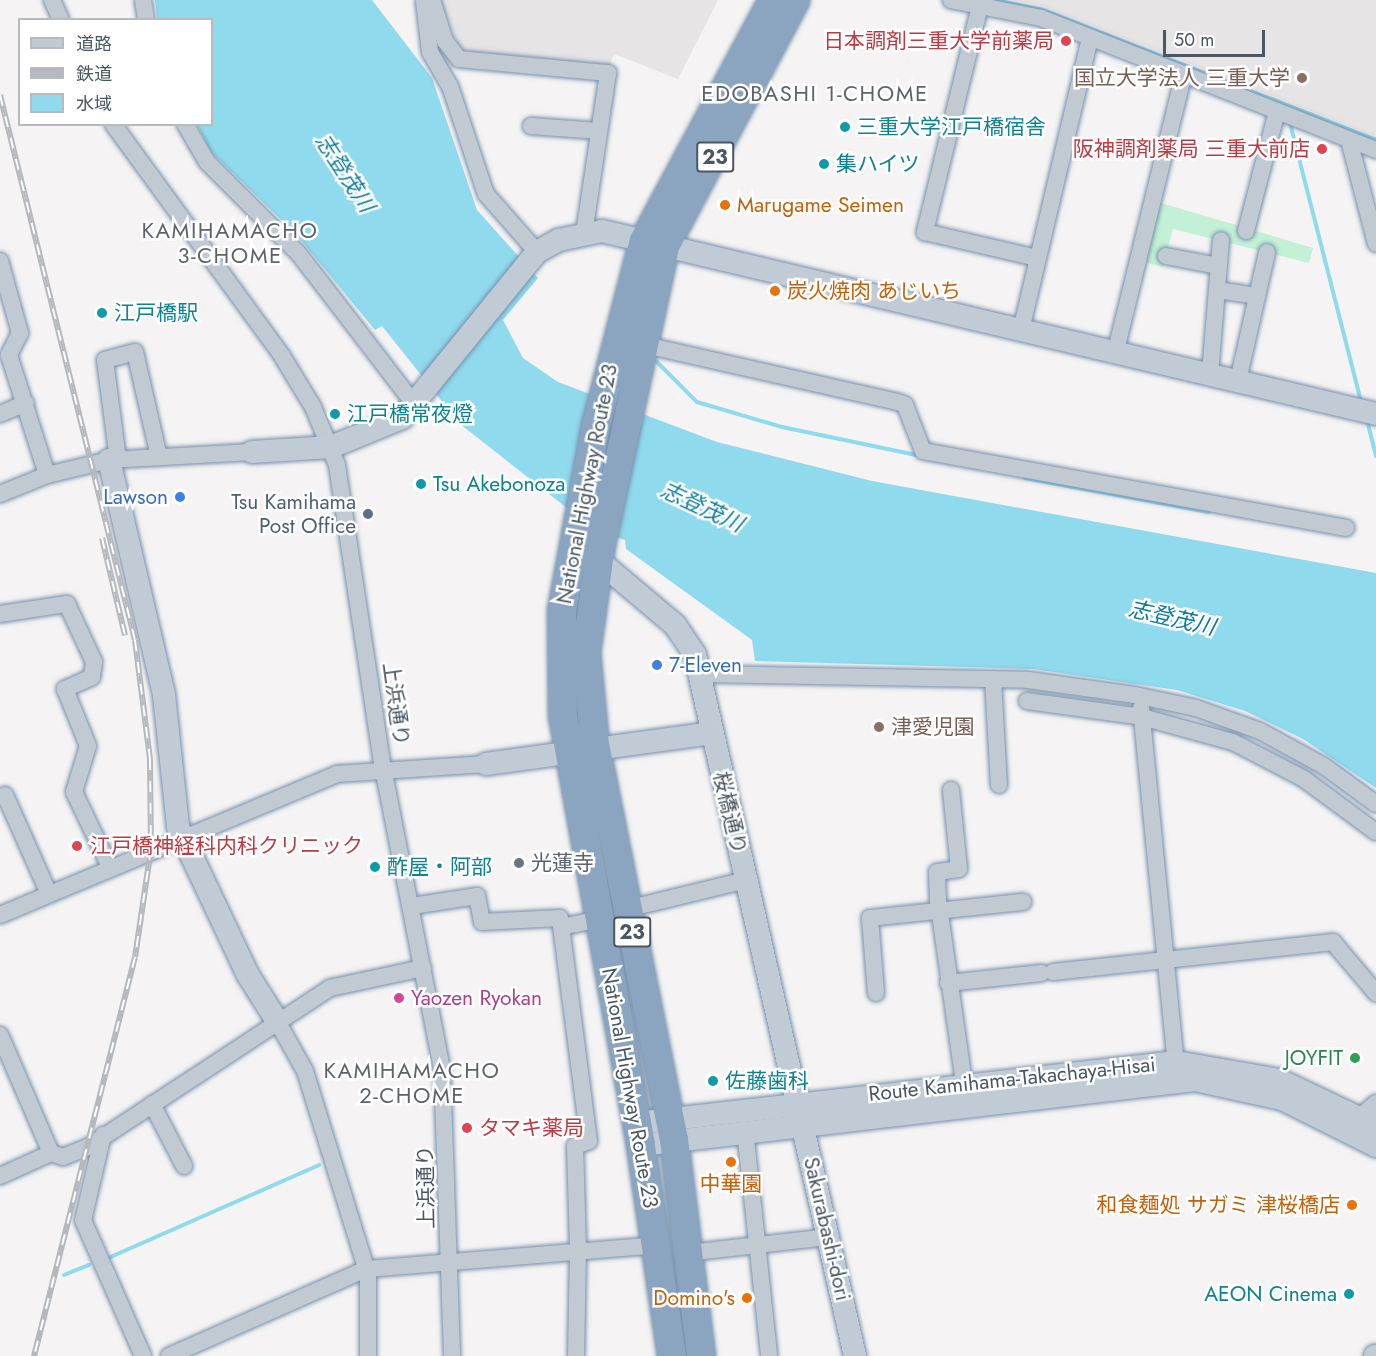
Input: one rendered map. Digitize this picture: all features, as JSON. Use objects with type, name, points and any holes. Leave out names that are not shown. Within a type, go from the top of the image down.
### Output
[{"type":"highway","name":"National Highway Route 23","points":[[672,1356],[639,1134],[601,919],[583,747],[586,653],[600,553],[655,243],[773,0]]},
{"type":"highway","name":"National Highway Route 23","points":[[655,243],[795,0]]},
{"type":"highway","name":"National Highway Route 23","points":[[639,326],[575,530],[562,610],[563,715],[583,747],[627,909],[672,1129],[701,1356]]},
{"type":"street","points":[[52,0],[60,18]]},
{"type":"street","points":[[143,0],[146,18]]},
{"type":"street","points":[[424,0],[430,52],[450,86],[486,194],[532,258]]},
{"type":"street","points":[[432,0],[445,41],[459,59],[608,73],[584,233]]},
{"type":"street","points":[[951,0],[1041,18],[1376,150]]},
{"type":"street","points":[[980,6],[925,232],[1037,258]]},
{"type":"street","points":[[1022,326],[1090,38]]},
{"type":"street","points":[[1116,350],[1184,74]]},
{"type":"street","points":[[1246,231],[1277,111]]},
{"type":"street","name":"上浜通り","points":[[114,126],[282,356],[331,447],[347,513],[383,768],[412,906],[447,1116],[452,1356]]},
{"type":"street","points":[[185,126],[207,162],[299,254],[415,405]]},
{"type":"street","points":[[531,126],[599,131]]},
{"type":"street","points":[[1349,140],[1376,244]]},
{"type":"street","points":[[0,494],[47,475],[114,460],[331,447],[382,430],[415,405],[532,258],[584,233],[655,243],[1022,326],[1368,412]]},
{"type":"street","points":[[1210,374],[1221,240]]},
{"type":"street","points":[[1238,381],[1267,252]]},
{"type":"street","points":[[1166,256],[1219,266]]},
{"type":"street","points":[[0,261],[20,333],[9,355],[47,475]]},
{"type":"street","points":[[1217,290],[1257,296]]},
{"type":"street","points":[[639,326],[905,405],[923,451],[1346,528]]},
{"type":"street","points":[[159,457],[135,352],[105,360],[114,460],[164,695],[171,787],[183,836],[248,975],[305,1071],[366,1269],[368,1356]]},
{"type":"street","points":[[0,414],[26,403]]},
{"type":"street","name":"桜橋通り","points":[[600,553],[675,625],[700,674],[800,1112]]},
{"type":"street","points":[[0,614],[67,604],[94,662],[92,677],[65,689],[88,746],[74,792],[110,867]]},
{"type":"street","points":[[700,674],[1054,681],[1140,696],[1197,708],[1260,731],[1324,766],[1376,804]]},
{"type":"street","points":[[993,680],[999,785]]},
{"type":"street","points":[[1140,696],[1176,1062]]},
{"type":"street","points":[[1027,701],[1142,717],[1202,732],[1274,761],[1376,832]]},
{"type":"street","points":[[0,915],[183,836],[337,774],[383,768],[486,764],[583,747],[712,733]]},
{"type":"street","points":[[951,790],[959,869],[937,872],[939,911],[948,982],[966,1094]]},
{"type":"street","points":[[5,795],[49,894]]},
{"type":"street","points":[[627,909],[746,880]]},
{"type":"street","points":[[412,906],[477,896],[482,922],[560,918],[589,1141],[575,1146],[578,1252],[576,1356]]},
{"type":"street","points":[[876,993],[870,918],[1023,902]]},
{"type":"street","points":[[561,927],[601,919]]},
{"type":"street","points":[[948,982],[1333,942],[1376,993]]},
{"type":"street","points":[[0,1176],[51,1154],[63,1157],[103,1135],[277,1021],[339,984],[423,968]]},
{"type":"street","points":[[0,1035],[51,1154]]},
{"type":"street","name":"Route Kamihama-Takachaya-Hisai","points":[[639,1134],[800,1112],[966,1094],[1176,1062],[1279,1080],[1371,1115]]},
{"type":"street","name":"Route Kamihama-Takachaya-Hisai","points":[[966,1094],[1195,1080],[1282,1099],[1376,1146]]},
{"type":"street","points":[[152,1104],[184,1166]]},
{"type":"street","name":"Route Kamihama-Takachaya-Hisai","points":[[672,1129],[745,1130],[800,1112]]},
{"type":"street","name":"Sakurabashi-dori","points":[[800,1112],[855,1356]]},
{"type":"street","points":[[745,1130],[769,1356]]},
{"type":"street","points":[[103,1135],[83,1220],[143,1356]]},
{"type":"street","points":[[688,1253],[828,1237]]},
{"type":"street","points":[[169,1356],[366,1269],[450,1259],[657,1245]]},
{"type":"shaded area","points":[[440,0],[718,0],[678,79],[614,54],[609,66],[461,53]]},
{"type":"shaded area","name":"国立大学法人 三重大学","points":[[1014,0],[1376,0],[1376,137],[1044,6]]},
{"type":"green space","points":[[1158,202],[1313,248],[1309,263],[1173,229],[1163,267],[1143,262]]},
{"type":"water","name":"志登茂川","points":[[155,0],[372,0],[432,78],[477,210],[538,278],[503,320],[523,358],[558,382],[717,442],[872,481],[1376,573],[1376,788],[1303,739],[1245,711],[1177,690],[1033,669],[755,661],[752,640],[626,549],[625,540],[595,530],[460,424],[382,326],[375,330],[296,234],[211,152],[198,126],[213,126],[213,18],[157,18]]},
{"type":"waterway","points":[[994,0],[1043,10],[1376,140]]},
{"type":"waterway","points":[[1290,123],[1361,402]]},
{"type":"waterway","points":[[657,362],[697,402],[782,427],[921,456]]},
{"type":"waterway","points":[[1367,420],[1376,456]]},
{"type":"waterway","points":[[1025,478],[1209,512]]},
{"type":"waterway","points":[[106,1259],[319,1165]]},
{"type":"waterway","points":[[64,1275],[89,1265]]},
{"type":"railway","points":[[0,95],[135,640],[150,759],[151,849],[135,957],[34,1356]]},
{"type":"railway","points":[[102,538],[125,635]]},
{"type":"place","name":"日本調剤三重大学前薬局","points":[[1066,41]]},
{"type":"place","name":"国立大学法人 三重大学","points":[[1302,78]]},
{"type":"place","name":"三重大学江戸橋宿舎","points":[[845,127]]},
{"type":"place","name":"阪神調剤薬局 三重大前店","points":[[1322,149]]},
{"type":"place","name":"集ハイツ","points":[[824,164]]},
{"type":"place","name":"Marugame Seimen","points":[[725,205]]},
{"type":"place","name":"炭火焼肉 あじいち","points":[[775,291]]},
{"type":"place","name":"江戸橋駅","points":[[102,313]]},
{"type":"place","name":"江戸橋常夜燈","points":[[335,414]]},
{"type":"place","name":"Tsu Akebonoza","points":[[421,484]]},
{"type":"place","name":"Lawson","points":[[180,497]]},
{"type":"place","name":"Tsu Kamihama Post Office","points":[[368,514]]},
{"type":"place","name":"7-Eleven","points":[[657,665]]},
{"type":"place","name":"津愛児園","points":[[879,727]]},
{"type":"place","name":"江戸橋神経科内科クリニック","points":[[77,846]]},
{"type":"place","name":"光蓮寺","points":[[519,863]]},
{"type":"place","name":"酢屋・阿部","points":[[375,867]]},
{"type":"place","name":"Yaozen Ryokan","points":[[399,998]]},
{"type":"place","name":"JOYFIT","points":[[1355,1058]]},
{"type":"place","name":"佐藤歯科","points":[[713,1081]]},
{"type":"place","name":"タマキ薬局","points":[[467,1128]]},
{"type":"place","name":"中華園","points":[[731,1162]]},
{"type":"place","name":"和食麺処 サガミ 津桜橋店","points":[[1352,1205]]},
{"type":"place","name":"AEON Cinema","points":[[1349,1294]]},
{"type":"place","name":"Domino's","points":[[747,1298]]},
{"type":"district","name":"EDOBASHI 1-CHOME","points":[[815,94]]},
{"type":"district","name":"KAMIHAMACHO 3-CHOME","points":[[230,242]]},
{"type":"district","name":"KAMIHAMACHO 2-CHOME","points":[[412,1082]]}]
